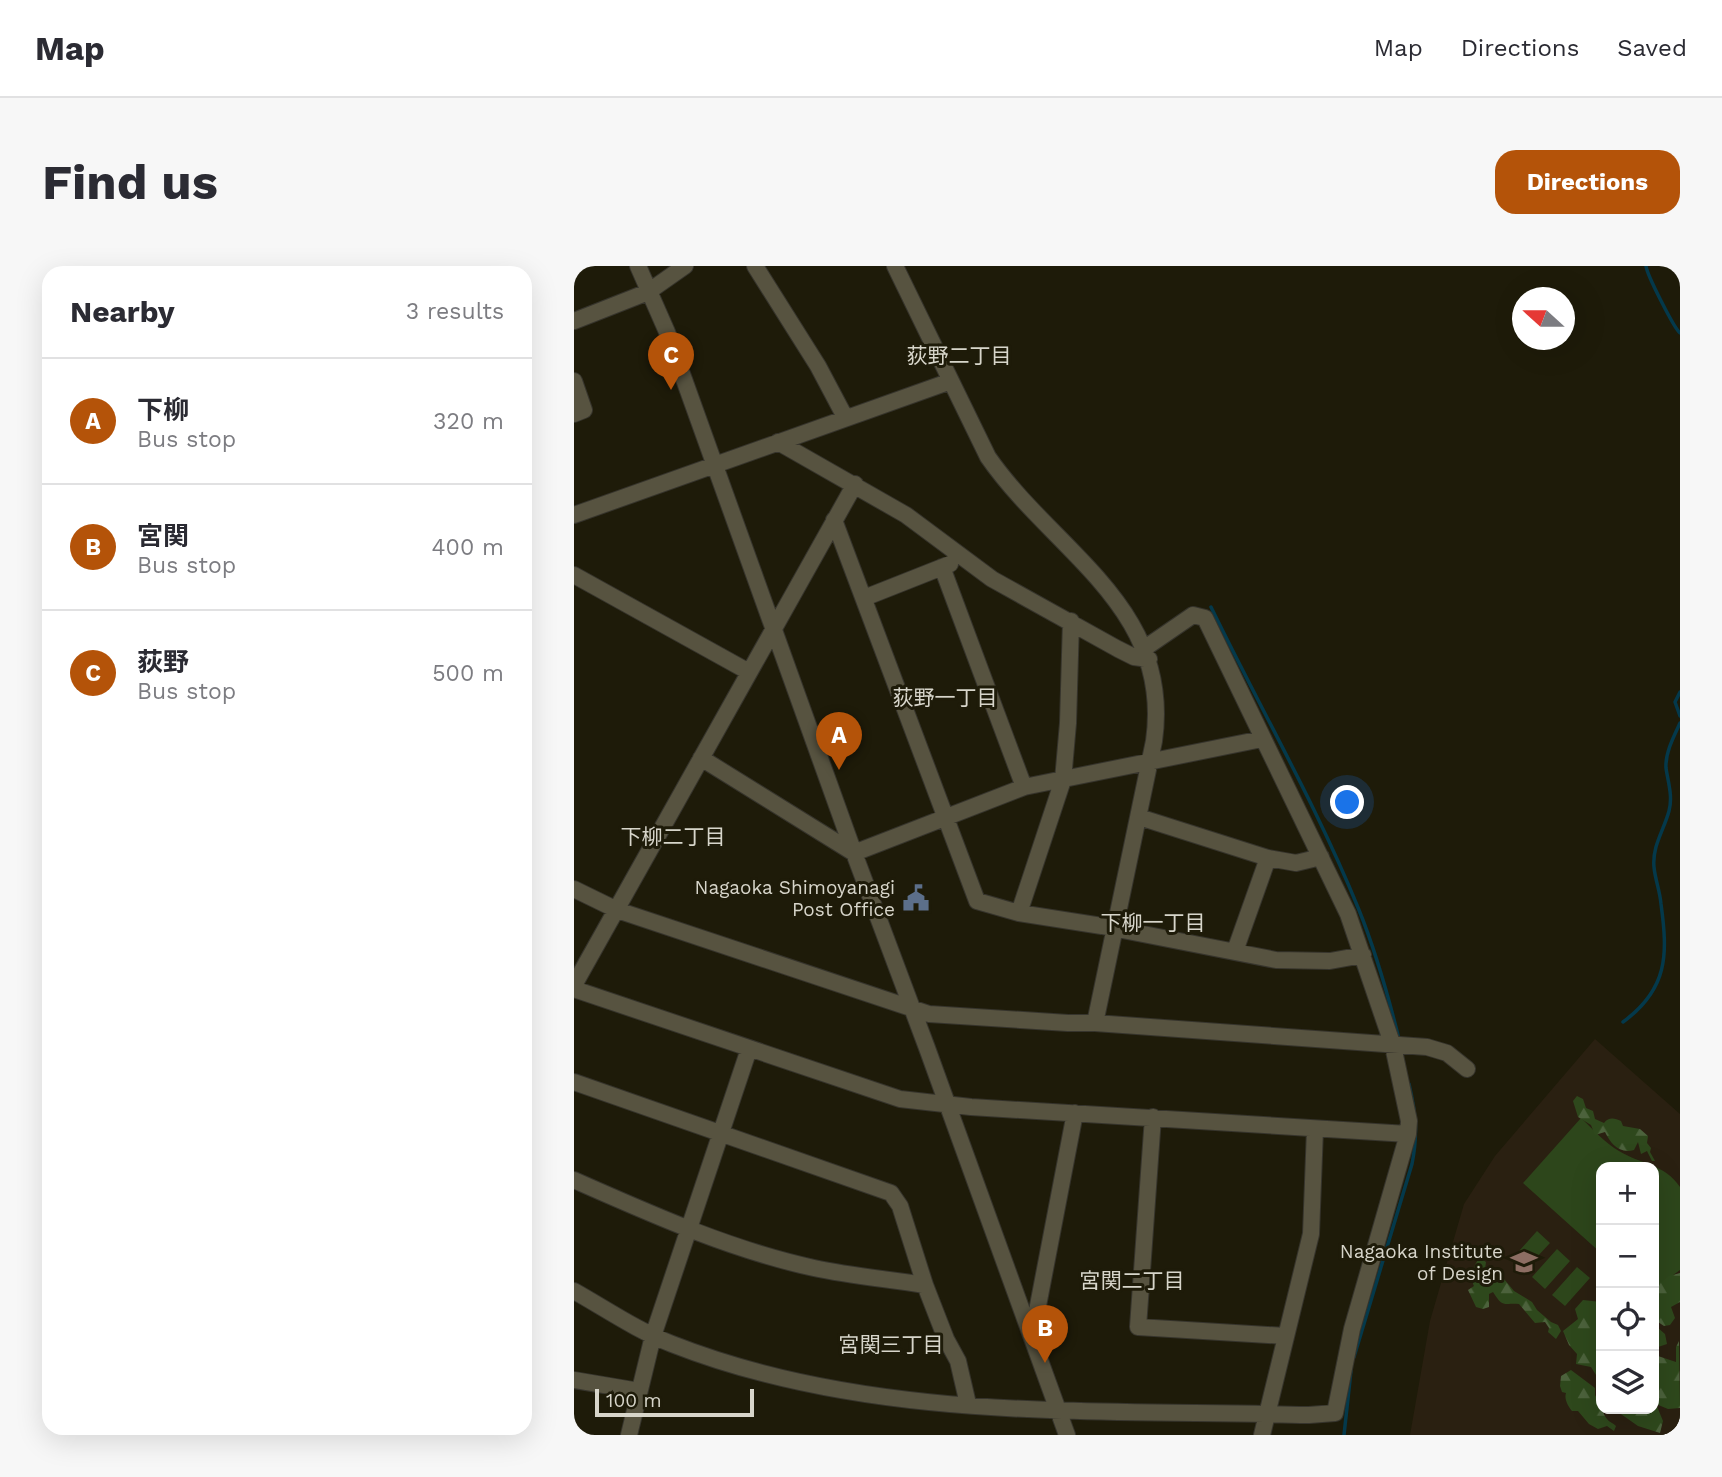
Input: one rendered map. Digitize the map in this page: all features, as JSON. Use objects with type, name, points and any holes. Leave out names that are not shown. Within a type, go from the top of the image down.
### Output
[{"type":"street","points":[[638,266],[667,332],[853,853],[913,1010],[1067,1435]]},
{"type":"street","points":[[574,321],[648,292],[685,266]]},
{"type":"street","points":[[755,266],[818,366],[845,417]]},
{"type":"street","points":[[895,266],[988,457],[1006,483],[1105,587],[1126,613],[1147,654],[1154,679],[1157,708],[1151,762],[1095,1023]]},
{"type":"street","points":[[574,381],[584,410],[574,414]]},
{"type":"street","points":[[574,516],[951,381]]},
{"type":"street","points":[[574,1291],[653,1336],[734,1366],[788,1381],[854,1392],[1058,1410],[1309,1415],[1335,1412],[1352,1329],[1408,1134],[1409,1121],[1393,1046],[1348,914],[1205,618],[1193,615],[1147,654],[1134,657],[992,579],[906,514],[778,442]]},
{"type":"street","points":[[855,484],[574,987],[900,1099],[1408,1134]]},
{"type":"street","points":[[834,520],[977,901],[1018,913],[1293,962],[1330,961],[1363,955]]},
{"type":"street","points":[[864,598],[964,559]]},
{"type":"street","points":[[942,567],[1024,787]]},
{"type":"street","points":[[574,575],[749,673]]},
{"type":"street","points":[[1018,913],[1063,780],[1068,723],[1071,621]]},
{"type":"street","points":[[853,853],[1024,787],[1262,739]]},
{"type":"street","points":[[701,758],[853,853]]},
{"type":"street","points":[[1139,817],[1268,858],[1296,863],[1321,857]]},
{"type":"street","points":[[1234,951],[1268,858]]},
{"type":"street","points":[[574,889],[617,910],[929,1014],[1408,1046],[1440,1050],[1467,1069]]},
{"type":"street","points":[[629,1435],[653,1336],[749,1049]]},
{"type":"street","points":[[574,1082],[891,1193],[900,1206],[925,1285],[946,1339],[958,1361],[968,1404]]},
{"type":"street","points":[[1032,1339],[1076,1113]]},
{"type":"street","points":[[1153,1117],[1138,1327],[1286,1336]]},
{"type":"street","points":[[1262,1435],[1311,1234],[1315,1129]]},
{"type":"street","points":[[574,1180],[734,1245],[815,1269],[925,1285]]},
{"type":"street","points":[[574,1380],[639,1391]]},
{"type":"shaded area","name":"Nagaoka Institute of Design","points":[[1595,1039],[1680,1114],[1680,1435],[1410,1435],[1430,1321],[1464,1204],[1495,1156]]},
{"type":"green space","points":[[1577,1096],[1583,1099],[1586,1108],[1593,1111],[1595,1119],[1604,1123],[1616,1119],[1621,1121],[1623,1126],[1640,1129],[1648,1136],[1647,1143],[1655,1161],[1652,1161],[1647,1151],[1641,1154],[1638,1142],[1634,1150],[1624,1151],[1613,1144],[1605,1132],[1595,1135],[1591,1125],[1578,1117],[1573,1101]]},
{"type":"green space","points":[[1581,1118],[1614,1148],[1644,1162],[1596,1162],[1596,1249],[1523,1183]]},
{"type":"green space","points":[[1659,1169],[1680,1187],[1680,1270],[1659,1285]]},
{"type":"green space","points":[[1537,1231],[1550,1243],[1524,1271],[1512,1259]]},
{"type":"green space","points":[[1557,1249],[1570,1261],[1545,1289],[1532,1277]]},
{"type":"green space","points":[[1480,1258],[1486,1262],[1487,1273],[1504,1279],[1514,1291],[1532,1302],[1537,1310],[1558,1325],[1561,1331],[1556,1339],[1548,1332],[1549,1328],[1545,1322],[1535,1323],[1519,1304],[1501,1303],[1493,1292],[1489,1294],[1489,1307],[1476,1307],[1468,1290],[1474,1286],[1473,1271]]},
{"type":"green space","points":[[1577,1267],[1590,1278],[1565,1306],[1552,1295]]},
{"type":"green space","points":[[1680,1273],[1680,1302],[1671,1307],[1675,1318],[1670,1325],[1664,1326],[1659,1323],[1659,1281]]},
{"type":"green space","points":[[1583,1300],[1596,1301],[1596,1375],[1591,1367],[1576,1364],[1577,1354],[1569,1345],[1563,1331],[1578,1319],[1575,1309]]},
{"type":"green space","points":[[1659,1329],[1665,1334],[1667,1344],[1659,1347]]},
{"type":"green space","points":[[1679,1341],[1680,1408],[1668,1409],[1659,1405],[1659,1356],[1676,1362],[1676,1347]]},
{"type":"green space","points":[[1571,1370],[1595,1388],[1596,1414],[1604,1414],[1616,1426],[1614,1431],[1607,1426],[1598,1429],[1589,1424],[1578,1411],[1572,1411],[1566,1400],[1566,1393],[1562,1392],[1560,1386],[1561,1376]]},
{"type":"green space","points":[[1659,1411],[1663,1421],[1660,1433],[1638,1426],[1621,1414],[1659,1414]]},
{"type":"waterway","points":[[1646,266],[1661,301],[1680,333]]},
{"type":"waterway","points":[[1211,607],[1343,871],[1371,942],[1399,1039]]},
{"type":"waterway","points":[[1680,692],[1675,702],[1680,716]]},
{"type":"waterway","points":[[1623,1022],[1638,1010],[1657,984],[1664,955],[1663,922],[1654,859],[1670,805],[1667,756],[1680,723]]},
{"type":"waterway","points":[[1354,1357],[1412,1164],[1415,1124],[1409,1084]]},
{"type":"waterway","points":[[1344,1435],[1351,1371]]},
{"type":"place","name":"荻野","points":[[671,390]]},
{"type":"place","name":"下柳","points":[[839,770]]},
{"type":"place","name":"Nagaoka Shimoyanagi Post Office","points":[[916,898]]},
{"type":"place","name":"Nagaoka Institute of Design","points":[[1524,1262]]},
{"type":"place","name":"宮関","points":[[1045,1363]]},
{"type":"district","name":"荻野二丁目","points":[[959,356]]},
{"type":"district","name":"荻野一丁目","points":[[945,698]]},
{"type":"district","name":"下柳二丁目","points":[[673,837]]},
{"type":"district","name":"下柳一丁目","points":[[1153,923]]},
{"type":"district","name":"宮関二丁目","points":[[1132,1281]]},
{"type":"district","name":"宮関三丁目","points":[[891,1345]]}]
